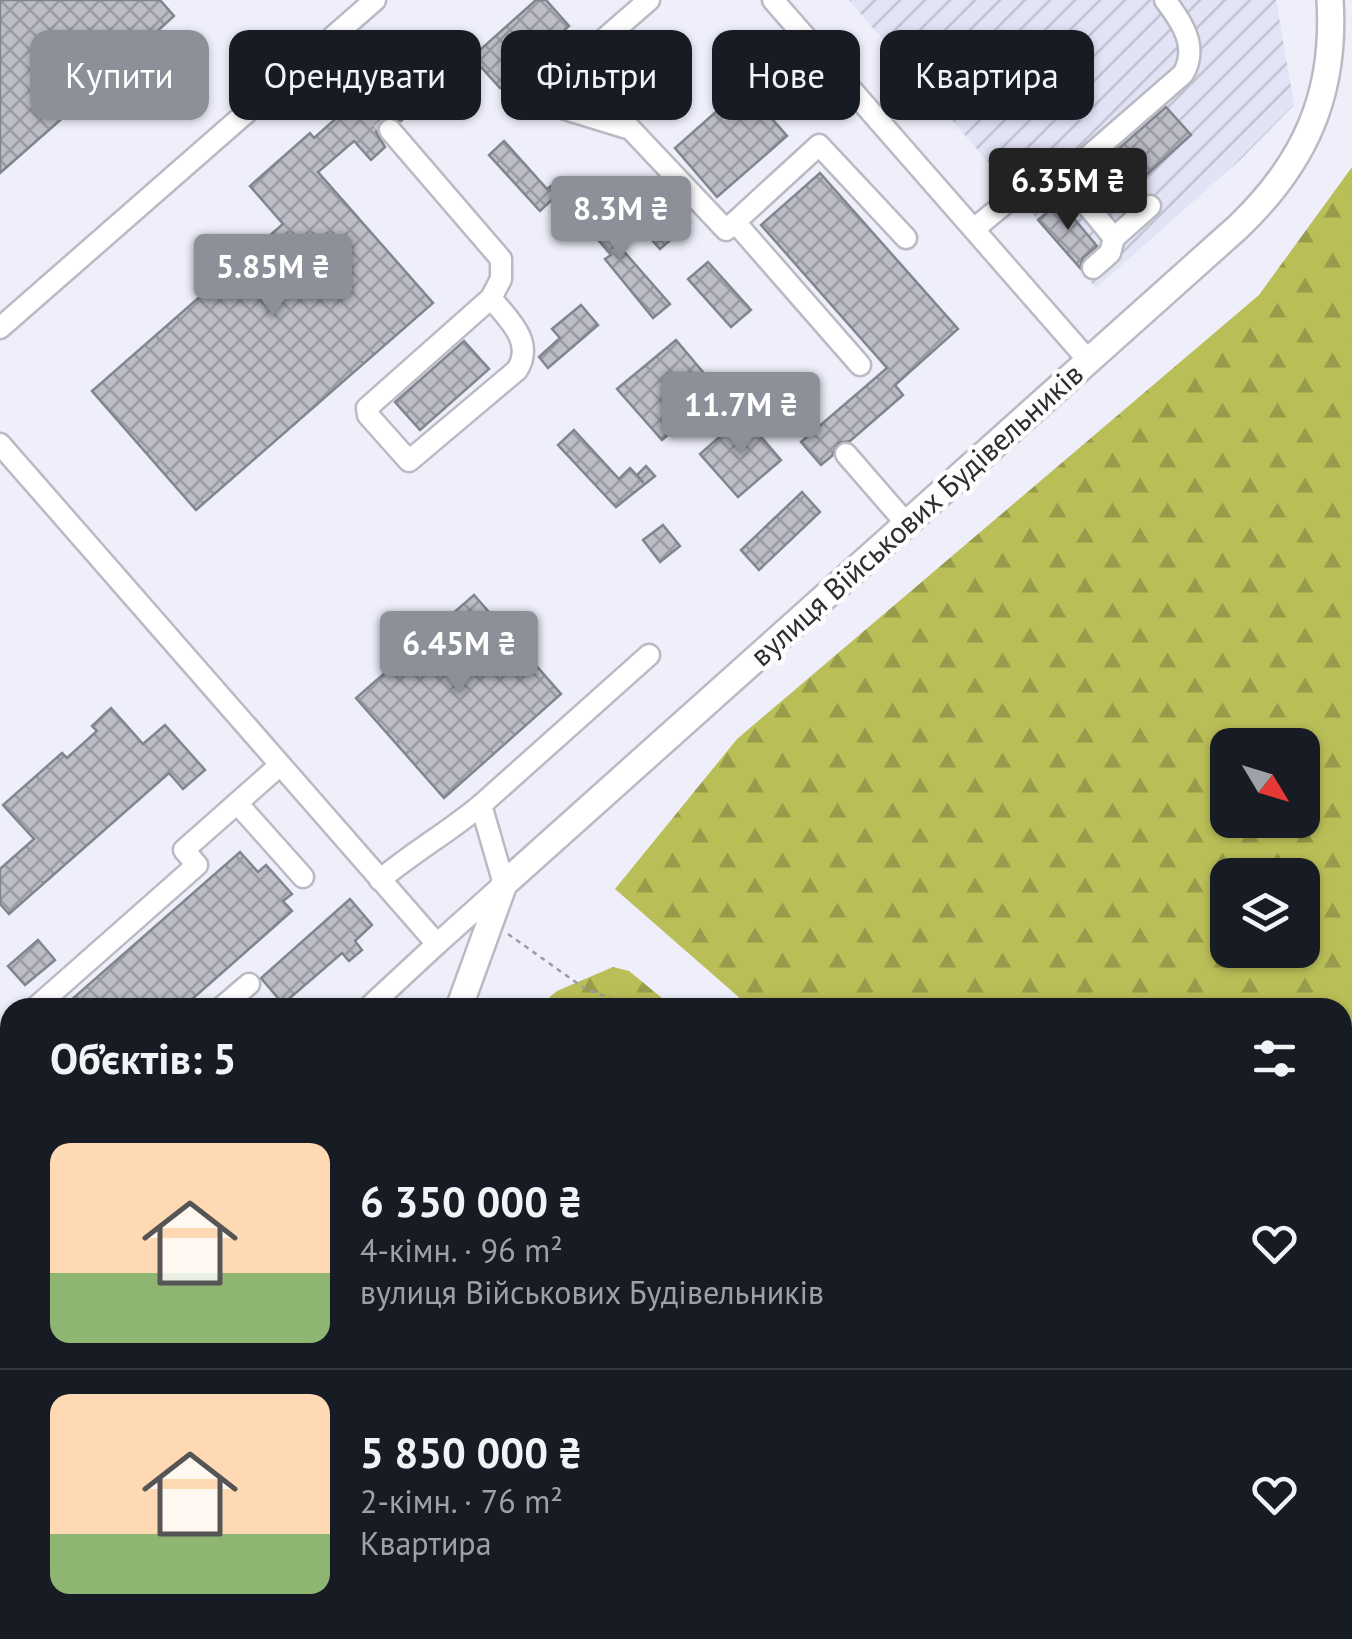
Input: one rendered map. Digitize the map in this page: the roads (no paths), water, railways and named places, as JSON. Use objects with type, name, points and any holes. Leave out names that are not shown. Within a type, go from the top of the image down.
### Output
[{"type":"main road","name":"вулиця Військових Будівельників","points":[[463,998],[504,884],[1238,227],[1290,168],[1323,93],[1330,58],[1330,0]]},
{"type":"street","points":[[341,30],[375,0]]},
{"type":"street","points":[[649,0],[572,67],[726,230],[819,144],[906,238]]},
{"type":"street","points":[[774,0],[1088,360]]},
{"type":"street","points":[[974,229],[1030,182],[1040,179],[1056,183],[1064,178],[1186,70],[1190,53],[1187,36],[1165,0]]},
{"type":"street","points":[[0,328],[239,120]]},
{"type":"street","points":[[603,120],[630,128]]},
{"type":"street","points":[[390,130],[500,259],[501,279],[491,298],[366,408],[409,461],[520,365],[524,354],[520,336],[491,298]]},
{"type":"street","points":[[1064,178],[1114,238]]},
{"type":"street","points":[[1093,268],[1110,252],[1114,238],[1150,206]]},
{"type":"street","points":[[734,222],[860,365]]},
{"type":"street","points":[[0,444],[437,944]]},
{"type":"street","points":[[846,454],[905,522]]},
{"type":"street","points":[[380,880],[482,805],[650,656]]},
{"type":"street","points":[[46,998],[197,866],[184,850],[279,766]]},
{"type":"street","points":[[237,803],[303,877]]},
{"type":"street","points":[[379,998],[504,884],[482,805]]},
{"type":"street","points":[[233,998],[249,984]]},
{"type":"tunnel","points":[[381,120],[390,130]]}]
